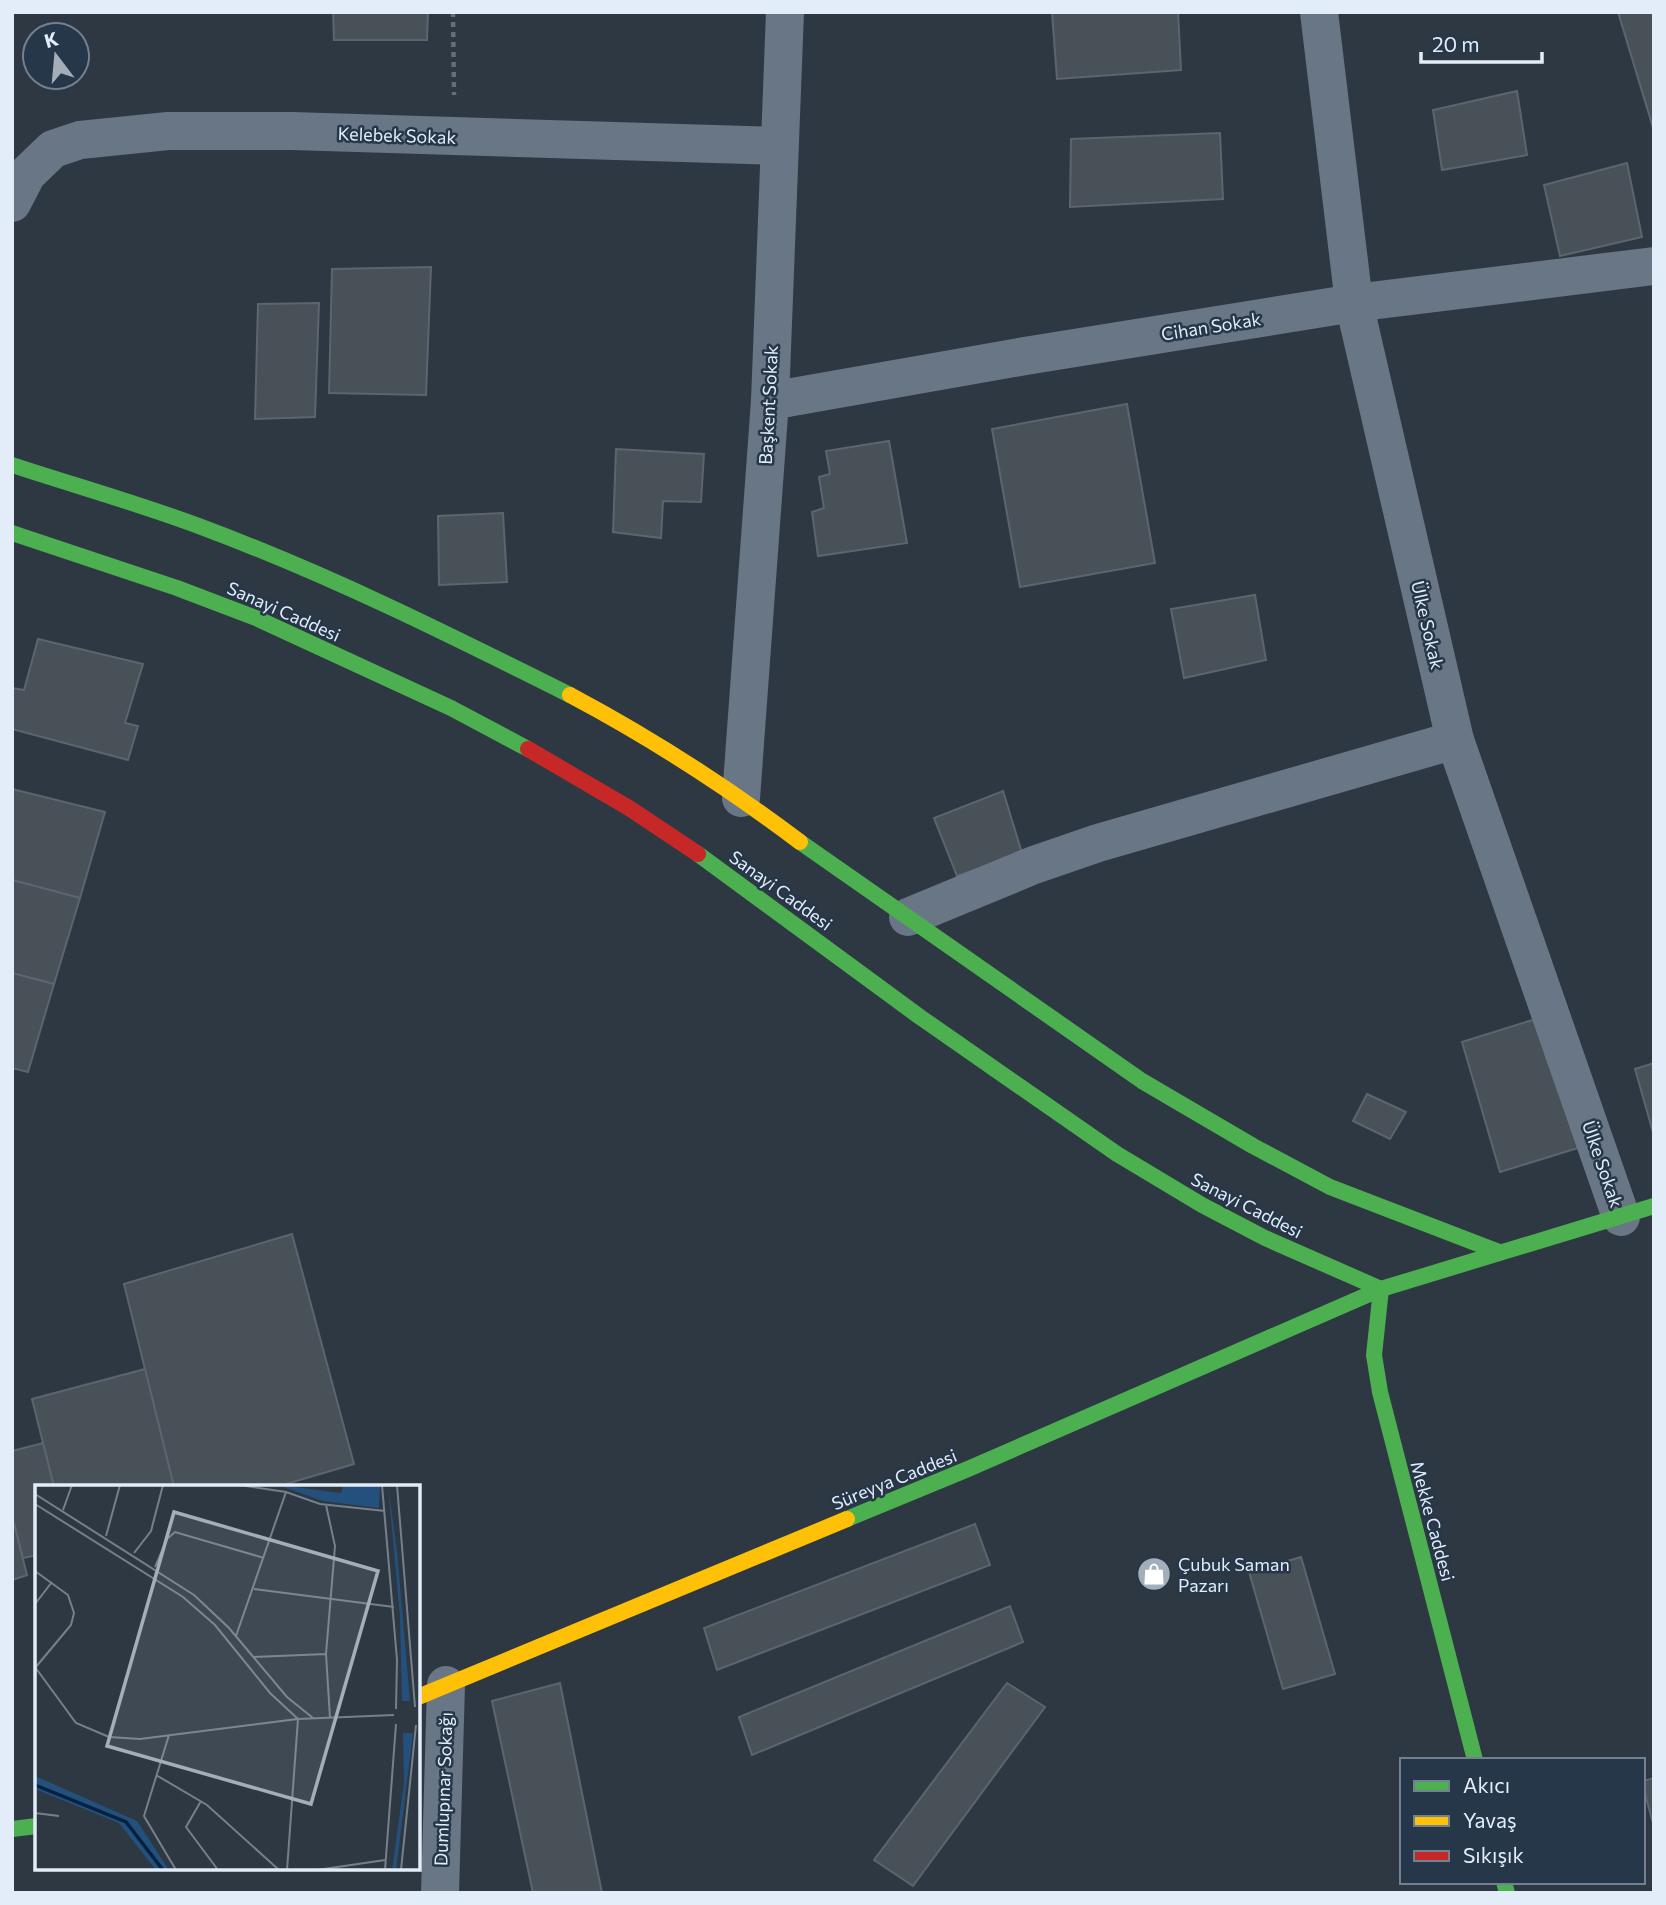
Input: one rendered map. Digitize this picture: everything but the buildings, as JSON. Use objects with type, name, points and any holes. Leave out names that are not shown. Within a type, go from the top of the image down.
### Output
[{"type":"main road","points":[[12,464],[202,527],[398,609],[572,696],[668,750],[741,798],[1142,1081],[1252,1146],[1330,1187],[1499,1252]]},
{"type":"main road","name":"Sanayi Caddesi","points":[[12,533],[177,588],[256,618],[451,708],[553,762],[629,808],[725,872],[920,1017],[1117,1154],[1202,1205],[1265,1238],[1381,1289]]},
{"type":"main road","points":[[1381,1289],[1638,1211]]},
{"type":"main road","name":"Süreyya Caddesi","points":[[432,1691],[968,1469],[1381,1289]]},
{"type":"main road","name":"Mekke Caddesi","points":[[1381,1289],[1374,1355],[1380,1392],[1474,1758]]},
{"type":"main road","points":[[12,1829],[35,1826]]},
{"type":"street","name":"Başkent Sokak","points":[[741,798],[770,401],[785,12]]},
{"type":"street","name":"Ülke Sokak","points":[[1319,12],[1354,303],[1455,740],[1638,1211]]},
{"type":"street","name":"Kelebek Sokak","points":[[20,189],[53,149],[80,141],[168,131],[292,131],[779,146]]},
{"type":"street","name":"Cihan Sokak","points":[[770,401],[1354,303],[1654,266]]},
{"type":"street","points":[[908,917],[1034,865],[1098,843],[1455,740]]},
{"type":"street","name":"Dumlupınar Sokağı","points":[[432,1691],[440,1893]]},
{"type":"path","points":[[453,12],[455,137]]},
{"type":"traffic: fast","points":[[12,465],[156,511],[251,546],[389,607],[570,695]]},
{"type":"traffic: fast","points":[[12,533],[177,588],[256,618],[451,708],[528,749]]},
{"type":"traffic: fast","points":[[800,842],[1142,1081],[1253,1146],[1330,1187],[1499,1252]]},
{"type":"traffic: fast","points":[[698,854],[920,1017],[1117,1154],[1202,1205],[1265,1238],[1381,1289]]},
{"type":"traffic: fast","points":[[847,1519],[1381,1289],[1654,1206]]},
{"type":"traffic: fast","points":[[1381,1289],[1374,1355],[1380,1392],[1474,1758]]},
{"type":"traffic: fast","points":[[12,1829],[35,1826]]},
{"type":"traffic: fast","points":[[1505,1884],[1507,1893]]},
{"type":"traffic: slow","points":[[570,695],[688,764],[800,842]]},
{"type":"traffic: slow","points":[[420,1696],[847,1519]]},
{"type":"traffic: jam","points":[[528,749],[629,808],[698,854]]},
{"type":"place","name":"Çubuk Saman Pazarı","points":[[1154,1574]]}]
